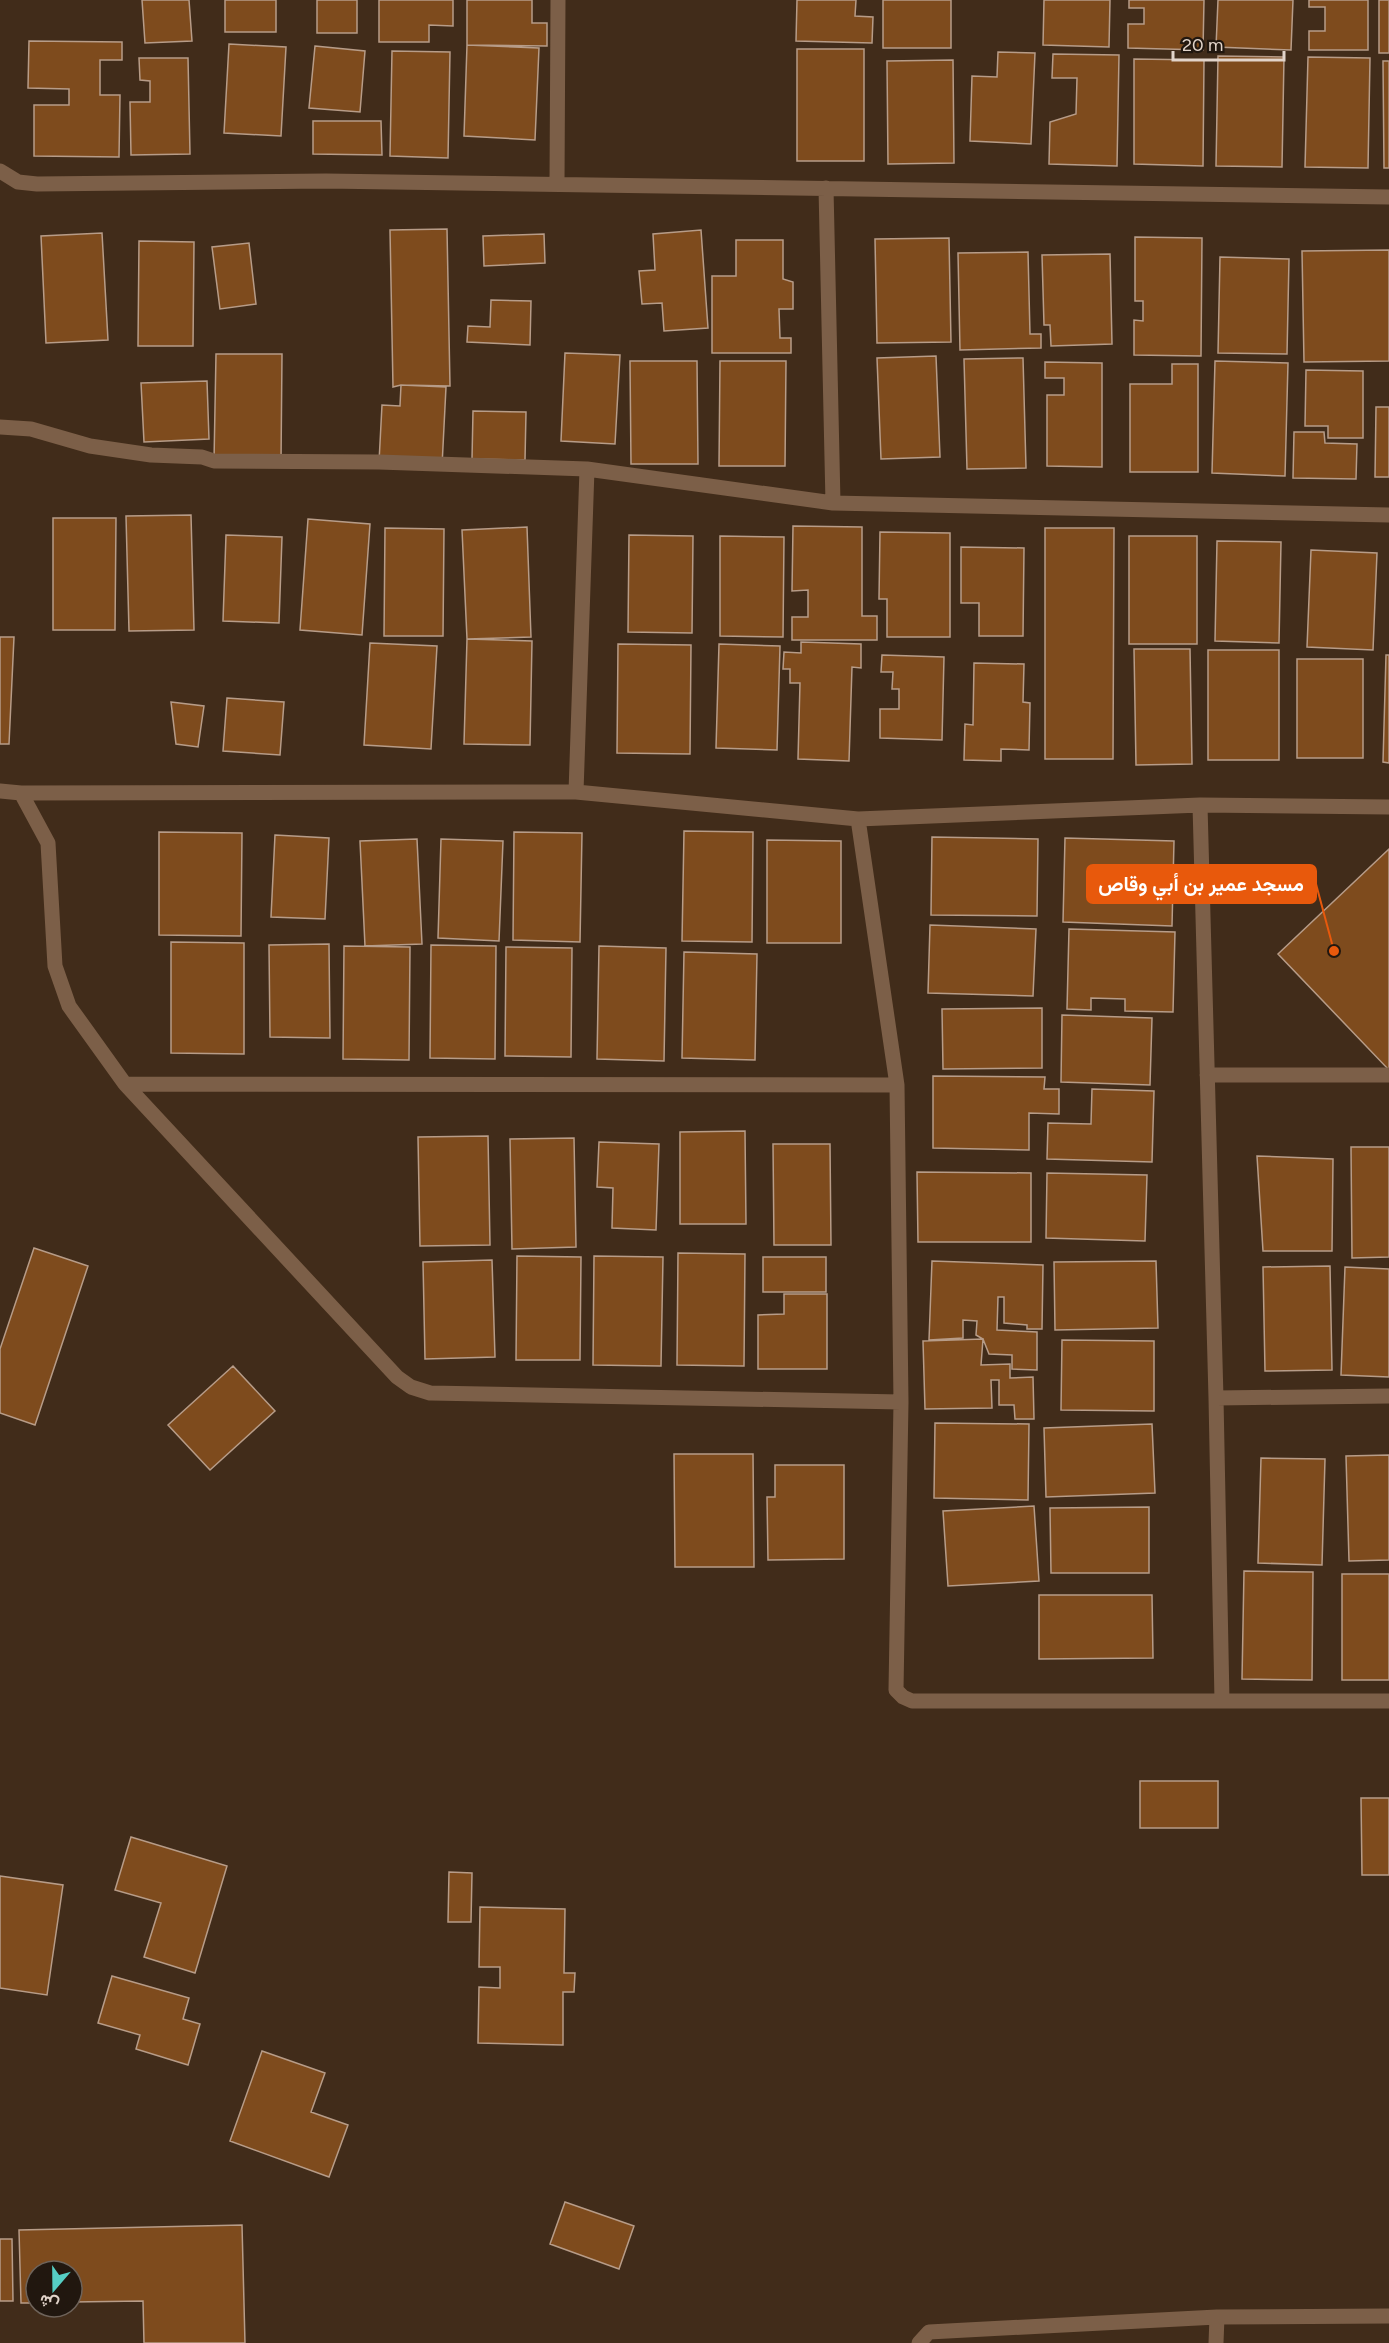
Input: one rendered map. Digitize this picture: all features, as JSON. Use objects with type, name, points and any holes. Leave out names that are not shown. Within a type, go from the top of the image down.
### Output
[{"type":"street","points":[[557,184],[558,0]]},
{"type":"street","points":[[0,171],[18,182],[37,184],[326,181],[1389,197]]},
{"type":"street","points":[[826,188],[833,503]]},
{"type":"street","points":[[0,427],[31,429],[90,446],[151,455],[202,457],[214,461],[379,462],[587,469],[833,503],[1389,515]]},
{"type":"street","points":[[576,792],[587,469]]},
{"type":"street","points":[[0,791],[21,793],[576,792],[858,819],[1200,804],[1389,807]]},
{"type":"street","points":[[21,793],[48,843],[55,966],[69,1006],[125,1084],[389,1368],[411,1387],[430,1393],[902,1402]]},
{"type":"street","points":[[1200,804],[1222,1701]]},
{"type":"street","points":[[858,819],[897,1085],[902,1402],[896,1690],[903,1697],[912,1701],[1389,1701]]},
{"type":"street","points":[[1207,1075],[1389,1075]]},
{"type":"street","points":[[125,1084],[897,1085]]},
{"type":"street","points":[[1216,1398],[1389,1396]]},
{"type":"street","points":[[919,2343],[928,2332],[1216,2317],[1389,2316]]},
{"type":"street","points":[[1216,2317],[1216,2343]]},
{"type":"building","points":[[142,0],[189,0],[192,41],[145,43]]},
{"type":"building","points":[[225,0],[276,0],[276,32],[225,32]]},
{"type":"building","points":[[317,0],[357,0],[357,33],[317,33]]},
{"type":"building","points":[[379,0],[453,0],[453,26],[429,25],[429,42],[379,42]]},
{"type":"building","points":[[467,0],[532,0],[532,23],[547,23],[547,46],[467,45]]},
{"type":"building","points":[[797,0],[856,0],[855,16],[873,17],[872,43],[796,41]]},
{"type":"building","points":[[883,0],[951,0],[951,48],[883,48]]},
{"type":"building","points":[[1044,0],[1110,0],[1109,47],[1043,45]]},
{"type":"building","points":[[1129,0],[1204,0],[1203,50],[1128,48],[1128,24],[1144,24],[1144,8],[1129,8]]},
{"type":"building","points":[[1218,0],[1293,0],[1291,50],[1216,47]]},
{"type":"building","points":[[1309,0],[1368,0],[1368,50],[1309,50],[1309,31],[1325,31],[1325,7],[1309,7]]},
{"type":"building","points":[[1379,0],[1389,0],[1389,53],[1379,53]]},
{"type":"building","points":[[29,41],[122,42],[122,60],[100,60],[100,95],[120,95],[119,157],[34,156],[34,105],[69,105],[69,89],[28,88]]},
{"type":"building","points":[[229,44],[286,47],[281,136],[224,133]]},
{"type":"building","points":[[467,45],[539,48],[535,140],[464,136]]},
{"type":"building","points":[[315,46],[365,51],[360,112],[309,108]]},
{"type":"building","points":[[797,49],[864,49],[864,161],[797,161]]},
{"type":"building","points":[[392,51],[450,52],[448,158],[390,156]]},
{"type":"building","points":[[998,52],[1035,53],[1031,144],[970,141],[972,76],[997,77]]},
{"type":"building","points":[[1053,54],[1119,55],[1117,166],[1049,164],[1050,122],[1076,114],[1077,78],[1052,78]]},
{"type":"building","points":[[1218,56],[1284,57],[1282,167],[1216,166]]},
{"type":"building","points":[[1308,57],[1370,58],[1368,168],[1305,167]]},
{"type":"building","points":[[139,58],[188,58],[190,154],[131,155],[130,102],[150,102],[150,81],[140,80]]},
{"type":"building","points":[[1134,59],[1204,60],[1203,166],[1134,164]]},
{"type":"building","points":[[953,60],[954,163],[888,164],[887,61]]},
{"type":"building","points":[[1383,61],[1389,61],[1389,168],[1384,168]]},
{"type":"building","points":[[313,121],[381,121],[382,155],[313,154]]},
{"type":"building","points":[[447,229],[450,386],[401,385],[393,387],[390,230]]},
{"type":"building","points":[[701,230],[708,328],[664,331],[662,303],[642,304],[639,271],[655,270],[653,234]]},
{"type":"building","points":[[102,233],[108,340],[46,343],[41,236]]},
{"type":"building","points":[[544,234],[545,263],[484,266],[483,236]]},
{"type":"building","points":[[1135,237],[1202,238],[1201,356],[1134,355],[1134,320],[1143,321],[1143,301],[1135,301]]},
{"type":"building","points":[[949,238],[951,342],[877,343],[875,239]]},
{"type":"building","points":[[736,240],[783,240],[783,279],[793,282],[793,309],[779,309],[780,338],[791,338],[791,353],[712,353],[712,276],[736,276]]},
{"type":"building","points":[[139,241],[194,242],[193,346],[138,346]]},
{"type":"building","points":[[249,243],[256,304],[220,309],[212,247]]},
{"type":"building","points":[[1389,250],[1389,361],[1304,362],[1302,251]]},
{"type":"building","points":[[1028,252],[1030,334],[1041,334],[1041,348],[960,350],[958,253]]},
{"type":"building","points":[[1110,254],[1112,344],[1051,346],[1050,325],[1044,325],[1042,255]]},
{"type":"building","points":[[1220,257],[1289,259],[1287,354],[1218,353]]},
{"type":"building","points":[[491,300],[531,301],[530,345],[467,342],[468,326],[490,327]]},
{"type":"building","points":[[565,353],[620,355],[615,444],[561,441]]},
{"type":"building","points":[[216,354],[282,354],[281,462],[214,461]]},
{"type":"building","points":[[936,356],[940,457],[881,459],[877,358]]},
{"type":"building","points":[[1023,358],[1026,468],[967,469],[964,359]]},
{"type":"building","points":[[630,361],[697,361],[698,464],[631,464]]},
{"type":"building","points":[[720,361],[786,361],[785,466],[719,466]]},
{"type":"building","points":[[1215,361],[1288,363],[1285,476],[1212,473]]},
{"type":"building","points":[[1045,362],[1102,363],[1102,467],[1047,466],[1047,395],[1064,395],[1064,378],[1045,378]]},
{"type":"building","points":[[1172,364],[1198,364],[1198,472],[1130,472],[1130,384],[1172,384]]},
{"type":"building","points":[[1306,370],[1363,371],[1363,438],[1328,438],[1328,426],[1305,426]]},
{"type":"building","points":[[207,381],[209,439],[144,442],[141,383]]},
{"type":"building","points":[[401,385],[446,387],[442,466],[379,462],[382,405],[400,406]]},
{"type":"building","points":[[1376,407],[1389,407],[1389,477],[1375,477]]},
{"type":"building","points":[[473,411],[526,412],[525,460],[472,459]]},
{"type":"building","points":[[1294,432],[1324,432],[1325,443],[1357,444],[1356,479],[1293,478]]},
{"type":"building","points":[[191,515],[194,630],[129,631],[126,516]]},
{"type":"building","points":[[53,518],[116,518],[115,630],[53,630]]},
{"type":"building","points":[[308,519],[370,524],[362,635],[300,630]]},
{"type":"building","points":[[793,526],[862,527],[862,616],[877,616],[877,640],[792,640],[792,617],[808,617],[808,590],[792,591]]},
{"type":"building","points":[[527,527],[531,637],[467,639],[462,530]]},
{"type":"building","points":[[385,528],[444,529],[443,636],[384,636]]},
{"type":"building","points":[[1045,528],[1114,528],[1113,759],[1045,759]]},
{"type":"building","points":[[880,532],[950,533],[950,637],[887,637],[887,599],[879,599]]},
{"type":"building","points":[[226,535],[282,537],[279,623],[223,621]]},
{"type":"building","points":[[629,535],[693,536],[692,633],[628,632]]},
{"type":"building","points":[[720,536],[784,537],[783,637],[720,636]]},
{"type":"building","points":[[1129,536],[1197,536],[1197,644],[1129,644]]},
{"type":"building","points":[[1217,541],[1281,542],[1279,643],[1215,641]]},
{"type":"building","points":[[961,547],[1024,548],[1023,636],[979,636],[979,603],[961,603]]},
{"type":"building","points":[[1311,550],[1377,553],[1373,650],[1307,647]]},
{"type":"building","points":[[0,637],[14,637],[9,744],[0,744]]},
{"type":"building","points":[[467,639],[532,641],[530,745],[464,744]]},
{"type":"building","points":[[801,642],[861,644],[861,668],[852,667],[849,761],[798,759],[800,683],[790,683],[790,669],[783,669],[784,652],[801,653]]},
{"type":"building","points":[[370,643],[437,646],[431,749],[364,745]]},
{"type":"building","points":[[618,644],[691,645],[690,754],[617,753]]},
{"type":"building","points":[[719,644],[780,646],[777,750],[716,748]]},
{"type":"building","points":[[1134,649],[1190,649],[1192,764],[1136,765]]},
{"type":"building","points":[[1208,650],[1279,650],[1279,760],[1208,760]]},
{"type":"building","points":[[882,655],[944,657],[942,740],[880,738],[880,709],[899,709],[899,689],[892,689],[893,672],[881,672]]},
{"type":"building","points":[[1386,655],[1389,655],[1389,763],[1383,762]]},
{"type":"building","points":[[1297,659],[1363,659],[1363,758],[1297,758]]},
{"type":"building","points":[[974,663],[1024,664],[1023,702],[1030,703],[1029,750],[1001,749],[1001,761],[964,760],[965,724],[973,725]]},
{"type":"building","points":[[227,698],[284,702],[280,755],[223,751]]},
{"type":"building","points":[[171,702],[204,706],[198,747],[176,744]]},
{"type":"building","points":[[684,831],[753,832],[752,942],[682,941]]},
{"type":"building","points":[[159,832],[242,833],[241,936],[159,935]]},
{"type":"building","points":[[514,832],[582,833],[580,942],[513,940]]},
{"type":"building","points":[[275,835],[329,838],[325,919],[271,917]]},
{"type":"building","points":[[932,837],[1038,839],[1037,916],[931,915]]},
{"type":"building","points":[[1065,838],[1174,841],[1172,926],[1063,922]]},
{"type":"building","points":[[417,839],[422,944],[365,946],[360,841]]},
{"type":"building","points":[[441,839],[503,841],[499,941],[438,938]]},
{"type":"building","points":[[767,840],[841,841],[841,943],[767,943]]},
{"type":"building","points":[[1389,849],[1389,1070],[1278,954]]},
{"type":"building","points":[[930,925],[1036,929],[1033,996],[928,993]]},
{"type":"building","points":[[1069,929],[1175,932],[1173,1012],[1125,1011],[1125,999],[1091,998],[1091,1010],[1067,1009]]},
{"type":"building","points":[[171,942],[244,943],[244,1054],[171,1053]]},
{"type":"building","points":[[329,944],[330,1038],[270,1037],[269,945]]},
{"type":"building","points":[[431,945],[496,946],[495,1059],[430,1058]]},
{"type":"building","points":[[344,946],[410,947],[409,1060],[343,1059]]},
{"type":"building","points":[[599,946],[666,948],[664,1061],[597,1059]]},
{"type":"building","points":[[506,947],[572,948],[571,1057],[505,1056]]},
{"type":"building","points":[[684,952],[757,954],[755,1060],[682,1058]]},
{"type":"building","points":[[1042,1008],[1042,1068],[943,1069],[942,1009]]},
{"type":"building","points":[[1062,1015],[1152,1018],[1150,1085],[1061,1082]]},
{"type":"building","points":[[933,1076],[1045,1077],[1044,1089],[1059,1089],[1059,1114],[1029,1113],[1029,1150],[933,1148]]},
{"type":"building","points":[[1092,1089],[1154,1091],[1152,1162],[1047,1159],[1048,1123],[1091,1124]]},
{"type":"building","points":[[745,1131],[746,1224],[680,1224],[680,1132]]},
{"type":"building","points":[[488,1136],[490,1245],[420,1246],[418,1137]]},
{"type":"building","points":[[574,1138],[576,1247],[512,1249],[510,1139]]},
{"type":"building","points":[[599,1142],[659,1144],[656,1230],[612,1228],[613,1188],[597,1187]]},
{"type":"building","points":[[773,1144],[830,1144],[831,1245],[774,1245]]},
{"type":"building","points":[[1351,1147],[1389,1147],[1389,1257],[1352,1258]]},
{"type":"building","points":[[1257,1156],[1333,1159],[1332,1251],[1263,1251]]},
{"type":"building","points":[[917,1172],[1031,1173],[1031,1242],[918,1242]]},
{"type":"building","points":[[1047,1173],[1147,1175],[1145,1241],[1046,1238]]},
{"type":"building","points":[[34,1248],[88,1266],[35,1425],[0,1413],[0,1349]]},
{"type":"building","points":[[678,1253],[745,1254],[744,1366],[677,1365]]},
{"type":"building","points":[[517,1256],[581,1257],[580,1360],[516,1360]]},
{"type":"building","points":[[594,1256],[663,1257],[661,1366],[593,1365]]},
{"type":"building","points":[[763,1257],[826,1257],[826,1292],[763,1292]]},
{"type":"building","points":[[492,1260],[495,1357],[425,1359],[423,1262]]},
{"type":"building","points":[[932,1261],[1043,1265],[1042,1329],[1027,1329],[1027,1325],[1004,1323],[1004,1297],[998,1297],[997,1330],[1037,1332],[1037,1370],[1012,1369],[1012,1355],[989,1354],[983,1339],[976,1335],[977,1321],[963,1320],[963,1338],[929,1340]]},
{"type":"building","points":[[1156,1261],[1158,1328],[1055,1330],[1054,1262]]},
{"type":"building","points":[[1330,1266],[1332,1370],[1265,1371],[1263,1267]]},
{"type":"building","points":[[1345,1267],[1389,1269],[1389,1377],[1341,1375]]},
{"type":"building","points":[[784,1294],[827,1294],[827,1369],[758,1369],[758,1315],[784,1314]]},
{"type":"building","points":[[983,1339],[981,1365],[1010,1364],[1010,1378],[1033,1377],[1034,1419],[1015,1419],[1014,1405],[999,1405],[999,1380],[991,1380],[992,1408],[925,1409],[923,1341]]},
{"type":"building","points":[[1062,1340],[1154,1341],[1154,1411],[1061,1410]]},
{"type":"building","points":[[233,1366],[275,1411],[210,1470],[168,1425]]},
{"type":"building","points":[[935,1423],[1029,1424],[1028,1500],[934,1498]]},
{"type":"building","points":[[1152,1424],[1155,1493],[1046,1497],[1044,1428]]},
{"type":"building","points":[[674,1454],[753,1454],[754,1567],[675,1567]]},
{"type":"building","points":[[1389,1455],[1389,1560],[1349,1561],[1346,1456]]},
{"type":"building","points":[[1261,1458],[1325,1459],[1322,1565],[1258,1563]]},
{"type":"building","points":[[775,1465],[844,1465],[844,1559],[768,1560],[767,1497],[775,1497]]},
{"type":"building","points":[[1034,1506],[1039,1581],[948,1586],[943,1511]]},
{"type":"building","points":[[1149,1507],[1149,1573],[1051,1573],[1050,1508]]},
{"type":"building","points":[[1244,1571],[1313,1572],[1312,1680],[1242,1679]]},
{"type":"building","points":[[1342,1574],[1389,1574],[1389,1680],[1342,1680]]},
{"type":"building","points":[[1039,1595],[1152,1595],[1153,1658],[1039,1659]]},
{"type":"building","points":[[1140,1781],[1218,1781],[1218,1828],[1140,1828]]},
{"type":"building","points":[[1361,1798],[1389,1798],[1389,1875],[1362,1875]]},
{"type":"building","points":[[131,1837],[227,1866],[195,1973],[144,1957],[161,1903],[115,1890]]},
{"type":"building","points":[[449,1872],[472,1873],[471,1922],[448,1922]]},
{"type":"building","points":[[0,1876],[63,1885],[47,1995],[0,1988]]},
{"type":"building","points":[[480,1907],[565,1909],[564,1973],[575,1973],[574,1992],[563,1992],[563,2045],[478,2043],[479,1987],[500,1988],[500,1967],[479,1967]]},
{"type":"building","points":[[112,1976],[189,1998],[183,2019],[200,2024],[188,2065],[136,2049],[140,2035],[98,2023]]},
{"type":"building","points":[[262,2051],[325,2073],[311,2112],[348,2125],[329,2177],[230,2141]]},
{"type":"building","points":[[565,2202],[634,2226],[619,2269],[550,2244]]},
{"type":"building","points":[[242,2225],[245,2343],[144,2343],[143,2301],[84,2302],[84,2259],[24,2259],[24,2303],[21,2303],[19,2230]]},
{"type":"building","points":[[0,2239],[12,2239],[13,2301],[0,2301]]},
{"type":"place","name":"مسجد عمير بن أبي وقاص","points":[[1334,951]]}]
